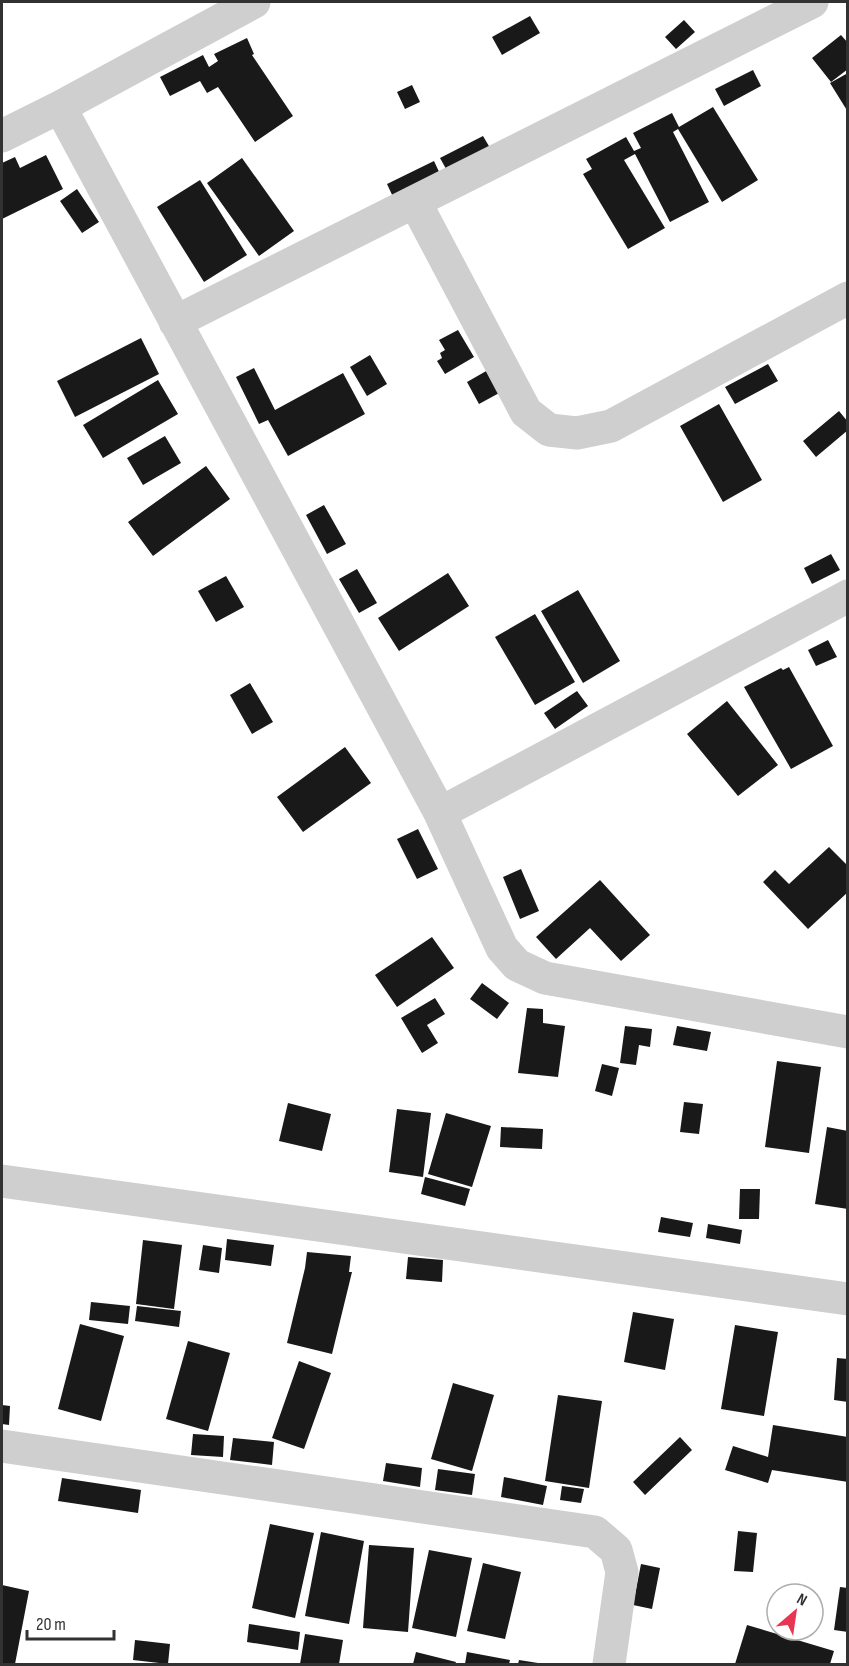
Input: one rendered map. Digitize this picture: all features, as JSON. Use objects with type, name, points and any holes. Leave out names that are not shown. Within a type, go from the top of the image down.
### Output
[{"type":"street","points":[[2,136],[254,2]]},
{"type":"street","points":[[175,322],[812,2]]},
{"type":"street","points":[[60,107],[440,813],[502,948],[517,965],[545,978],[848,1032]]},
{"type":"street","points":[[415,202],[526,412],[549,430],[577,433],[611,426],[848,298]]},
{"type":"street","points":[[440,813],[848,596]]},
{"type":"street","points":[[2,1181],[848,1299]]},
{"type":"street","points":[[2,1446],[595,1532],[616,1550],[622,1572],[609,1665]]},
{"type":"building","points":[[530,16],[540,33],[502,55],[492,37]]},
{"type":"building","points":[[684,20],[695,32],[676,49],[665,37]]},
{"type":"building","points":[[841,35],[848,43],[848,69],[831,82],[812,58]]},
{"type":"building","points":[[247,38],[254,54],[252,55],[293,116],[255,142],[218,87],[207,93],[200,81],[170,96],[160,77],[203,55],[209,67],[218,61],[214,54]]},
{"type":"building","points":[[753,70],[761,86],[724,106],[715,89]]},
{"type":"building","points":[[848,73],[848,112],[830,83]]},
{"type":"building","points":[[412,85],[420,102],[405,109],[397,92]]},
{"type":"building","points":[[713,107],[758,180],[722,202],[678,129],[673,132],[709,202],[670,222],[635,154],[624,160],[665,228],[628,249],[583,174],[592,169],[586,159],[626,137],[634,151],[641,148],[633,133],[672,113],[679,127]]},
{"type":"building","points":[[483,136],[493,153],[450,176],[440,158]]},
{"type":"building","points":[[46,155],[63,189],[2,219],[2,163],[15,157],[20,168]]},
{"type":"building","points":[[242,158],[294,231],[259,256],[207,183]]},
{"type":"building","points":[[434,161],[441,176],[394,199],[387,184]]},
{"type":"building","points":[[200,180],[247,255],[204,282],[157,207]]},
{"type":"building","points":[[77,189],[99,222],[82,233],[60,201]]},
{"type":"building","points":[[458,330],[474,357],[445,374],[437,361],[442,358],[440,353],[445,350],[439,340]]},
{"type":"building","points":[[141,338],[159,374],[75,417],[57,381]]},
{"type":"building","points":[[370,355],[387,384],[367,396],[350,367]]},
{"type":"building","points":[[768,364],[778,381],[735,404],[725,387]]},
{"type":"building","points":[[254,368],[275,410],[343,373],[365,414],[288,456],[268,420],[259,424],[236,377]]},
{"type":"building","points":[[488,370],[501,392],[479,404],[467,382]]},
{"type":"building","points":[[158,380],[178,414],[103,458],[83,425]]},
{"type":"building","points":[[719,404],[762,480],[723,502],[680,426]]},
{"type":"building","points":[[839,411],[848,422],[848,430],[816,457],[803,441]]},
{"type":"building","points":[[165,436],[181,463],[143,485],[127,458]]},
{"type":"building","points":[[206,466],[230,499],[153,556],[128,522]]},
{"type":"building","points":[[324,505],[346,544],[327,554],[306,515]]},
{"type":"building","points":[[831,554],[840,570],[812,584],[804,568]]},
{"type":"building","points":[[357,569],[377,603],[359,613],[339,579]]},
{"type":"building","points":[[448,573],[469,606],[399,651],[378,618]]},
{"type":"building","points":[[226,576],[244,607],[216,622],[198,591]]},
{"type":"building","points":[[578,590],[620,661],[583,683],[541,611]]},
{"type":"building","points":[[535,614],[575,682],[535,705],[495,637]]},
{"type":"building","points":[[828,640],[837,657],[816,666],[808,650]]},
{"type":"building","points":[[789,667],[833,746],[791,769],[744,687],[781,668],[783,670]]},
{"type":"building","points":[[250,683],[273,722],[252,734],[230,695]]},
{"type":"building","points":[[577,691],[588,706],[555,729],[544,713]]},
{"type":"building","points":[[727,701],[778,765],[738,796],[687,734]]},
{"type":"building","points":[[345,747],[371,783],[303,832],[277,797]]},
{"type":"building","points":[[418,829],[438,869],[417,879],[397,839]]},
{"type":"building","points":[[829,847],[848,866],[848,892],[808,929],[763,882],[775,870],[789,884]]},
{"type":"building","points":[[521,869],[539,911],[520,919],[503,877]]},
{"type":"building","points":[[600,880],[650,935],[621,961],[590,928],[556,959],[536,937]]},
{"type":"building","points":[[432,937],[454,968],[397,1007],[375,975]]},
{"type":"building","points":[[482,983],[509,1003],[497,1019],[470,999]]},
{"type":"building","points":[[435,998],[445,1014],[427,1025],[438,1043],[422,1053],[401,1018]]},
{"type":"building","points":[[527,1008],[543,1009],[543,1023],[565,1026],[558,1077],[518,1073]]},
{"type":"building","points":[[625,1026],[652,1029],[650,1047],[639,1045],[636,1065],[620,1063]]},
{"type":"building","points":[[677,1026],[711,1032],[707,1051],[673,1045]]},
{"type":"building","points":[[777,1061],[821,1067],[809,1153],[765,1147]]},
{"type":"building","points":[[602,1064],[619,1068],[612,1096],[595,1091]]},
{"type":"building","points":[[684,1102],[703,1104],[699,1134],[680,1132]]},
{"type":"building","points":[[288,1103],[331,1114],[322,1151],[279,1141]]},
{"type":"building","points":[[397,1109],[431,1113],[423,1177],[389,1172]]},
{"type":"building","points":[[446,1113],[491,1126],[472,1187],[428,1174]]},
{"type":"building","points":[[501,1127],[543,1129],[542,1149],[500,1147]]},
{"type":"building","points":[[827,1127],[848,1131],[848,1209],[815,1204]]},
{"type":"building","points":[[425,1177],[470,1189],[465,1206],[421,1194]]},
{"type":"building","points":[[740,1189],[760,1189],[759,1219],[739,1219]]},
{"type":"building","points":[[661,1217],[693,1223],[690,1237],[658,1232]]},
{"type":"building","points":[[708,1224],[742,1230],[740,1244],[706,1238]]},
{"type":"building","points":[[227,1239],[274,1245],[271,1266],[225,1260]]},
{"type":"building","points":[[143,1240],[182,1245],[174,1309],[136,1304]]},
{"type":"building","points":[[203,1245],[222,1248],[219,1273],[199,1270]]},
{"type":"building","points":[[307,1252],[351,1256],[349,1272],[352,1272],[332,1354],[287,1343]]},
{"type":"building","points":[[408,1257],[443,1260],[442,1282],[406,1279]]},
{"type":"building","points":[[91,1302],[130,1306],[128,1324],[89,1320]]},
{"type":"building","points":[[137,1306],[181,1311],[179,1327],[135,1321]]},
{"type":"building","points":[[633,1312],[674,1319],[665,1370],[624,1362]]},
{"type":"building","points":[[80,1324],[124,1336],[101,1421],[58,1409]]},
{"type":"building","points":[[735,1325],[778,1332],[764,1416],[721,1409]]},
{"type":"building","points":[[188,1341],[230,1353],[208,1431],[166,1419]]},
{"type":"building","points":[[837,1358],[848,1359],[848,1402],[834,1400]]},
{"type":"building","points":[[299,1361],[331,1373],[304,1449],[272,1438]]},
{"type":"building","points":[[453,1383],[494,1395],[472,1471],[431,1459]]},
{"type":"building","points":[[558,1395],[602,1401],[589,1488],[545,1481]]},
{"type":"building","points":[[2,1405],[10,1406],[9,1425],[2,1424]]},
{"type":"building","points":[[773,1425],[848,1437],[848,1482],[772,1470],[768,1483],[725,1470],[733,1446],[768,1457]]},
{"type":"building","points":[[193,1434],[224,1436],[223,1457],[191,1455]]},
{"type":"building","points":[[680,1437],[692,1450],[645,1495],[633,1482]]},
{"type":"building","points":[[233,1438],[274,1442],[272,1465],[230,1460]]},
{"type":"building","points":[[386,1463],[422,1468],[420,1487],[383,1481]]},
{"type":"building","points":[[438,1469],[475,1474],[472,1495],[435,1490]]},
{"type":"building","points":[[504,1477],[547,1486],[543,1505],[501,1497]]},
{"type":"building","points":[[62,1478],[141,1490],[138,1513],[58,1501]]},
{"type":"building","points":[[562,1486],[584,1489],[581,1503],[560,1500]]},
{"type":"building","points":[[270,1524],[314,1533],[295,1618],[252,1608]]},
{"type":"building","points":[[738,1531],[757,1533],[753,1572],[734,1571]]},
{"type":"building","points":[[321,1532],[364,1541],[349,1624],[305,1616]]},
{"type":"building","points":[[369,1545],[414,1548],[408,1632],[363,1628]]},
{"type":"building","points":[[429,1550],[472,1558],[456,1637],[412,1628]]},
{"type":"building","points":[[483,1563],[521,1572],[505,1639],[467,1631]]},
{"type":"building","points":[[641,1564],[660,1568],[652,1609],[633,1605]]},
{"type":"building","points":[[2,1585],[29,1591],[15,1664],[2,1664]]},
{"type":"building","points":[[840,1587],[848,1588],[848,1632],[834,1630]]},
{"type":"building","points":[[249,1624],[300,1632],[298,1650],[247,1642]]},
{"type":"building","points":[[747,1625],[765,1630],[765,1642],[804,1642],[834,1651],[830,1664],[735,1664]]},
{"type":"building","points":[[305,1634],[343,1640],[339,1664],[300,1664]]},
{"type":"building","points":[[135,1640],[170,1644],[168,1664],[133,1660]]},
{"type":"building","points":[[416,1652],[456,1662],[455,1664],[413,1664]]},
{"type":"building","points":[[467,1652],[510,1660],[509,1664],[465,1664]]},
{"type":"building","points":[[519,1660],[538,1663],[538,1664],[518,1664]]}]
